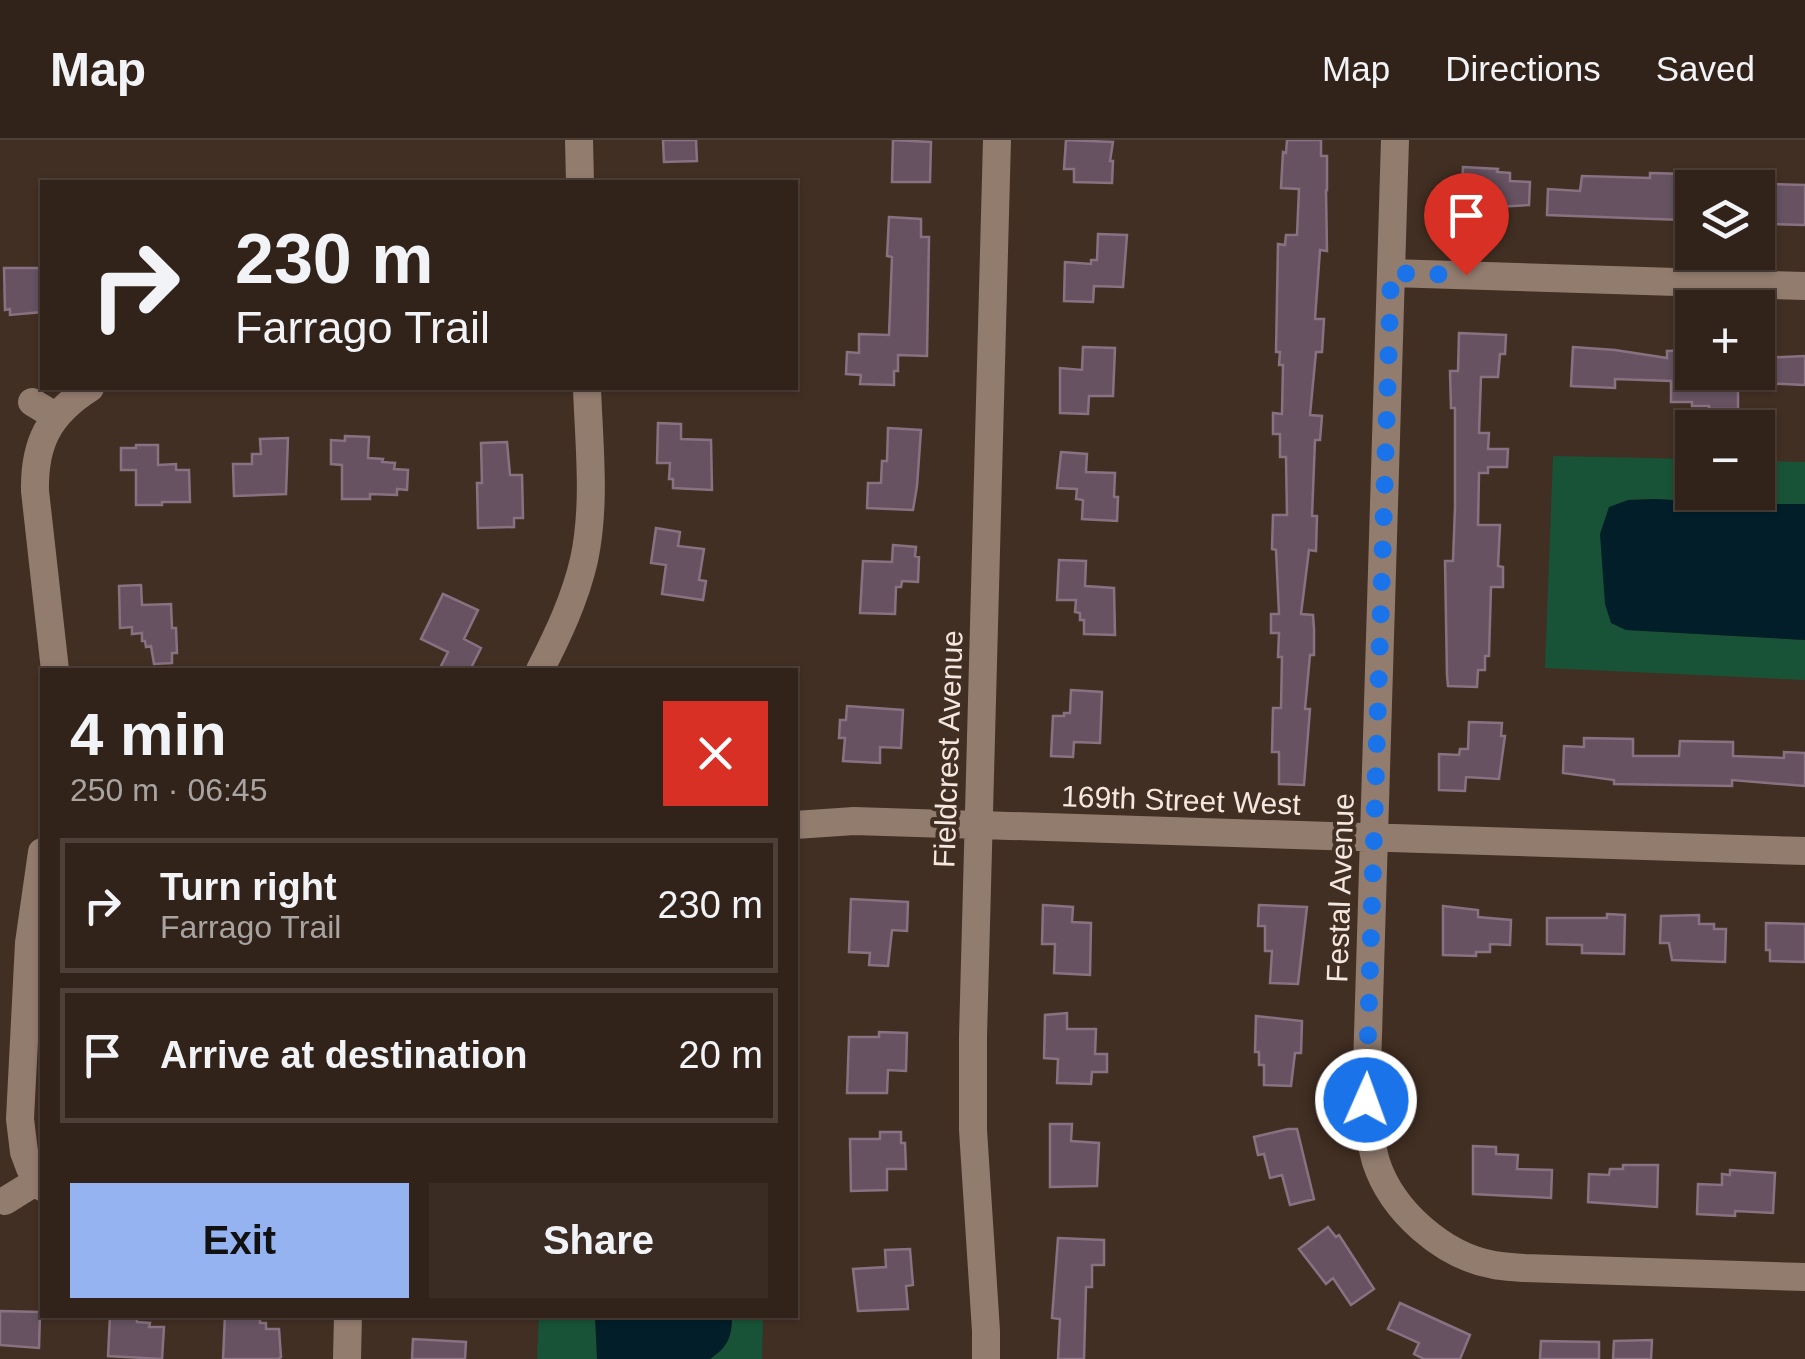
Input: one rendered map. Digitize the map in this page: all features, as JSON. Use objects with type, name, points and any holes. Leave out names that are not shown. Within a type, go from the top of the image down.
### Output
[{"type":"street","points":[[579,140],[580,180]]},
{"type":"street","name":"Fieldcrest Avenue","points":[[986,1359],[974,1130],[978,826],[997,140]]},
{"type":"street","name":"Festal Avenue","points":[[1395,140],[1366,1100],[1368,1133],[1377,1165],[1410,1216],[1435,1238],[1462,1256],[1492,1265],[1805,1277]]},
{"type":"street","points":[[1391,273],[1805,286]]},
{"type":"street","points":[[55,668],[34,470],[44,409],[86,390]]},
{"type":"street","points":[[541,668],[572,602],[584,561],[590,520],[587,390]]},
{"type":"street","name":"169th Street West","points":[[798,824],[854,821],[1805,851]]},
{"type":"street","points":[[5,1201],[40,1184],[24,1152],[20,1119],[29,943],[40,866]]},
{"type":"street","points":[[346,1359],[348,1318]]},
{"type":"green space","points":[[1553,456],[1675,459],[1675,500],[1628,500],[1612,623],[1626,630],[1805,640],[1805,680],[1545,668]]},
{"type":"green space","points":[[1775,461],[1805,462],[1805,504],[1775,504]]},
{"type":"green space","points":[[539,1318],[595,1318],[597,1359],[537,1359]]},
{"type":"green space","points":[[732,1318],[763,1318],[762,1359],[710,1359],[728,1340]]},
{"type":"water","points":[[1628,500],[1675,500],[1675,510],[1775,510],[1775,504],[1805,504],[1805,640],[1626,630],[1611,623],[1605,604],[1600,534],[1609,507]]},
{"type":"water","points":[[595,1318],[732,1318],[725,1346],[710,1359],[597,1359]]},
{"type":"building","points":[[663,140],[696,140],[697,161],[664,162]]},
{"type":"building","points":[[893,140],[931,142],[930,182],[892,182]]},
{"type":"building","points":[[1066,140],[1113,142],[1112,183],[1074,182],[1074,169],[1064,169]]},
{"type":"building","points":[[1287,140],[1321,140],[1321,156],[1327,156],[1327,251],[1320,250],[1315,319],[1324,319],[1322,352],[1316,352],[1310,415],[1322,416],[1320,440],[1315,440],[1312,516],[1317,516],[1316,551],[1309,550],[1301,614],[1313,615],[1314,629],[1305,709],[1310,709],[1304,785],[1279,784],[1279,752],[1272,752],[1273,708],[1281,708],[1282,657],[1278,657],[1279,633],[1271,633],[1271,614],[1279,614],[1276,550],[1272,549],[1273,515],[1287,515],[1286,457],[1280,457],[1280,434],[1273,434],[1273,413],[1282,414],[1283,365],[1279,365],[1280,352],[1276,352],[1278,244],[1285,245],[1286,235],[1297,235],[1299,189],[1281,188]]},
{"type":"building","points":[[1463,167],[1498,169],[1497,172],[1510,173],[1510,181],[1530,182],[1529,205],[1496,207],[1495,214],[1460,214]]},
{"type":"building","points":[[1650,173],[1675,174],[1675,220],[1547,215],[1548,189],[1580,191],[1582,176],[1650,178]]},
{"type":"building","points":[[1775,184],[1805,185],[1805,225],[1775,224]]},
{"type":"building","points":[[889,217],[921,219],[921,237],[929,237],[927,356],[898,355],[894,385],[860,384],[861,375],[846,374],[847,352],[859,353],[859,334],[889,335]]},
{"type":"building","points":[[1098,234],[1127,235],[1123,287],[1094,286],[1093,302],[1064,301],[1065,262],[1091,264],[1091,260],[1097,260]]},
{"type":"building","points":[[4,268],[40,268],[40,312],[10,315],[10,309],[5,310]]},
{"type":"building","points":[[1459,333],[1506,335],[1498,377],[1481,377],[1479,433],[1489,433],[1488,449],[1508,449],[1507,467],[1488,467],[1488,473],[1479,473],[1478,525],[1500,525],[1498,566],[1503,567],[1503,587],[1491,587],[1489,656],[1485,656],[1485,670],[1478,670],[1477,687],[1448,686],[1447,675],[1445,561],[1453,561],[1455,507],[1455,408],[1451,408],[1450,371],[1458,371]]},
{"type":"building","points":[[1083,347],[1115,348],[1113,396],[1089,396],[1088,414],[1060,413],[1060,368],[1082,370]]},
{"type":"building","points":[[1573,347],[1667,358],[1667,351],[1675,351],[1675,390],[1738,390],[1738,409],[1709,409],[1692,406],[1692,402],[1671,402],[1671,381],[1615,379],[1615,388],[1571,386]]},
{"type":"building","points":[[1805,356],[1805,385],[1775,384],[1775,357]]},
{"type":"building","points":[[658,423],[681,424],[681,439],[711,440],[712,490],[673,488],[670,463],[657,463]]},
{"type":"building","points":[[888,428],[921,430],[913,510],[867,508],[868,483],[881,483],[882,461],[887,461]]},
{"type":"building","points":[[345,436],[369,437],[368,458],[383,459],[382,462],[395,463],[394,469],[408,470],[407,490],[397,489],[397,495],[370,494],[370,499],[342,499],[342,465],[331,464],[331,440],[345,441]]},
{"type":"building","points":[[288,438],[286,494],[234,496],[233,464],[252,464],[252,454],[261,454],[260,439]]},
{"type":"building","points":[[507,442],[510,475],[522,475],[523,518],[514,518],[514,527],[478,528],[481,443]]},
{"type":"building","points":[[158,445],[158,465],[176,464],[176,470],[189,470],[190,502],[136,505],[136,470],[121,470],[121,448]]},
{"type":"building","points":[[1061,452],[1087,454],[1086,472],[1115,473],[1117,521],[1082,519],[1083,500],[1076,499],[1077,489],[1057,488]]},
{"type":"building","points":[[656,528],[680,532],[678,546],[704,549],[699,580],[706,581],[703,600],[662,594],[666,565],[651,563]]},
{"type":"building","points":[[893,545],[916,547],[918,582],[902,581],[901,587],[896,587],[895,614],[860,613],[863,561],[892,562]]},
{"type":"building","points":[[1059,560],[1086,561],[1085,586],[1114,588],[1115,635],[1084,634],[1084,620],[1075,612],[1076,600],[1057,600]]},
{"type":"building","points":[[141,585],[142,605],[171,604],[177,653],[172,653],[172,663],[154,664],[151,646],[146,647],[142,633],[132,634],[132,627],[120,628],[119,586]]},
{"type":"building","points":[[443,594],[478,610],[464,639],[481,648],[471,668],[440,668],[448,652],[421,639]]},
{"type":"building","points":[[1071,690],[1102,692],[1100,743],[1074,742],[1073,757],[1051,756],[1053,716],[1070,713]]},
{"type":"building","points":[[847,706],[903,710],[901,748],[880,747],[880,763],[843,761],[845,738],[839,738],[840,720],[846,720]]},
{"type":"building","points":[[1469,722],[1502,723],[1501,736],[1505,736],[1499,779],[1466,777],[1465,791],[1439,790],[1439,754],[1459,755],[1460,749],[1468,749]]},
{"type":"building","points":[[1584,738],[1633,739],[1633,756],[1679,756],[1680,741],[1733,742],[1733,756],[1784,758],[1784,752],[1805,753],[1805,786],[1732,780],[1732,786],[1614,784],[1614,780],[1563,773],[1564,746],[1584,747]]},
{"type":"building","points":[[851,899],[908,902],[907,931],[892,930],[888,966],[869,965],[870,953],[849,952]]},
{"type":"building","points":[[1043,905],[1073,907],[1072,922],[1091,923],[1090,975],[1054,973],[1055,944],[1042,944]]},
{"type":"building","points":[[1259,905],[1307,907],[1298,984],[1270,983],[1272,951],[1265,951],[1265,926],[1258,926]]},
{"type":"building","points":[[1443,906],[1478,910],[1478,917],[1511,920],[1510,945],[1490,944],[1490,952],[1476,952],[1476,956],[1443,955]]},
{"type":"building","points":[[1607,914],[1625,915],[1624,954],[1582,953],[1582,945],[1547,944],[1547,918],[1607,918]]},
{"type":"building","points":[[1699,915],[1699,924],[1726,929],[1725,962],[1672,960],[1669,943],[1660,943],[1661,916]]},
{"type":"building","points":[[1766,923],[1805,924],[1805,962],[1770,961]]},
{"type":"building","points":[[1067,1013],[1067,1029],[1096,1029],[1095,1054],[1107,1054],[1107,1072],[1092,1072],[1091,1084],[1057,1083],[1058,1059],[1044,1058],[1045,1015]]},
{"type":"building","points":[[1256,1016],[1302,1021],[1301,1053],[1295,1053],[1291,1086],[1264,1085],[1264,1065],[1259,1065],[1259,1052],[1255,1052]]},
{"type":"building","points":[[879,1032],[907,1033],[906,1071],[888,1070],[887,1093],[847,1093],[849,1037],[879,1037]]},
{"type":"building","points":[[1050,1124],[1072,1124],[1071,1141],[1099,1143],[1097,1186],[1050,1187]]},
{"type":"building","points":[[1297,1129],[1314,1199],[1290,1205],[1282,1175],[1270,1178],[1264,1154],[1258,1155],[1254,1137]]},
{"type":"building","points":[[880,1132],[901,1132],[906,1169],[887,1169],[887,1190],[851,1191],[850,1139],[880,1139]]},
{"type":"building","points":[[1473,1146],[1496,1147],[1496,1154],[1518,1155],[1517,1169],[1552,1170],[1551,1198],[1473,1194]]},
{"type":"building","points":[[1623,1165],[1658,1165],[1657,1207],[1588,1202],[1589,1174],[1609,1175],[1610,1169],[1623,1169]]},
{"type":"building","points":[[1730,1170],[1775,1173],[1773,1213],[1697,1214],[1698,1184],[1722,1185],[1722,1174],[1730,1175]]},
{"type":"building","points":[[1328,1227],[1336,1237],[1339,1235],[1374,1289],[1351,1305],[1333,1278],[1326,1284],[1299,1249]]},
{"type":"building","points":[[1058,1238],[1104,1240],[1104,1265],[1092,1265],[1092,1287],[1086,1287],[1084,1359],[1058,1359],[1060,1319],[1052,1318]]},
{"type":"building","points":[[910,1249],[913,1285],[906,1286],[908,1309],[858,1311],[853,1269],[886,1267],[885,1250]]},
{"type":"building","points":[[1400,1303],[1470,1335],[1460,1359],[1424,1359],[1414,1354],[1419,1343],[1388,1329]]},
{"type":"building","points":[[0,1311],[40,1312],[39,1348],[0,1345]]},
{"type":"building","points":[[110,1318],[137,1318],[137,1322],[150,1323],[149,1327],[164,1327],[162,1359],[108,1356]]},
{"type":"building","points":[[225,1318],[260,1318],[266,1329],[279,1329],[278,1359],[223,1359]]},
{"type":"building","points":[[413,1339],[466,1342],[465,1359],[412,1359]]},
{"type":"building","points":[[1652,1340],[1651,1359],[1613,1359],[1614,1341]]},
{"type":"building","points":[[1541,1341],[1599,1342],[1599,1359],[1540,1359]]},
{"type":"route","points":[[1366,1100],[1391,273],[1466,275]]}]
